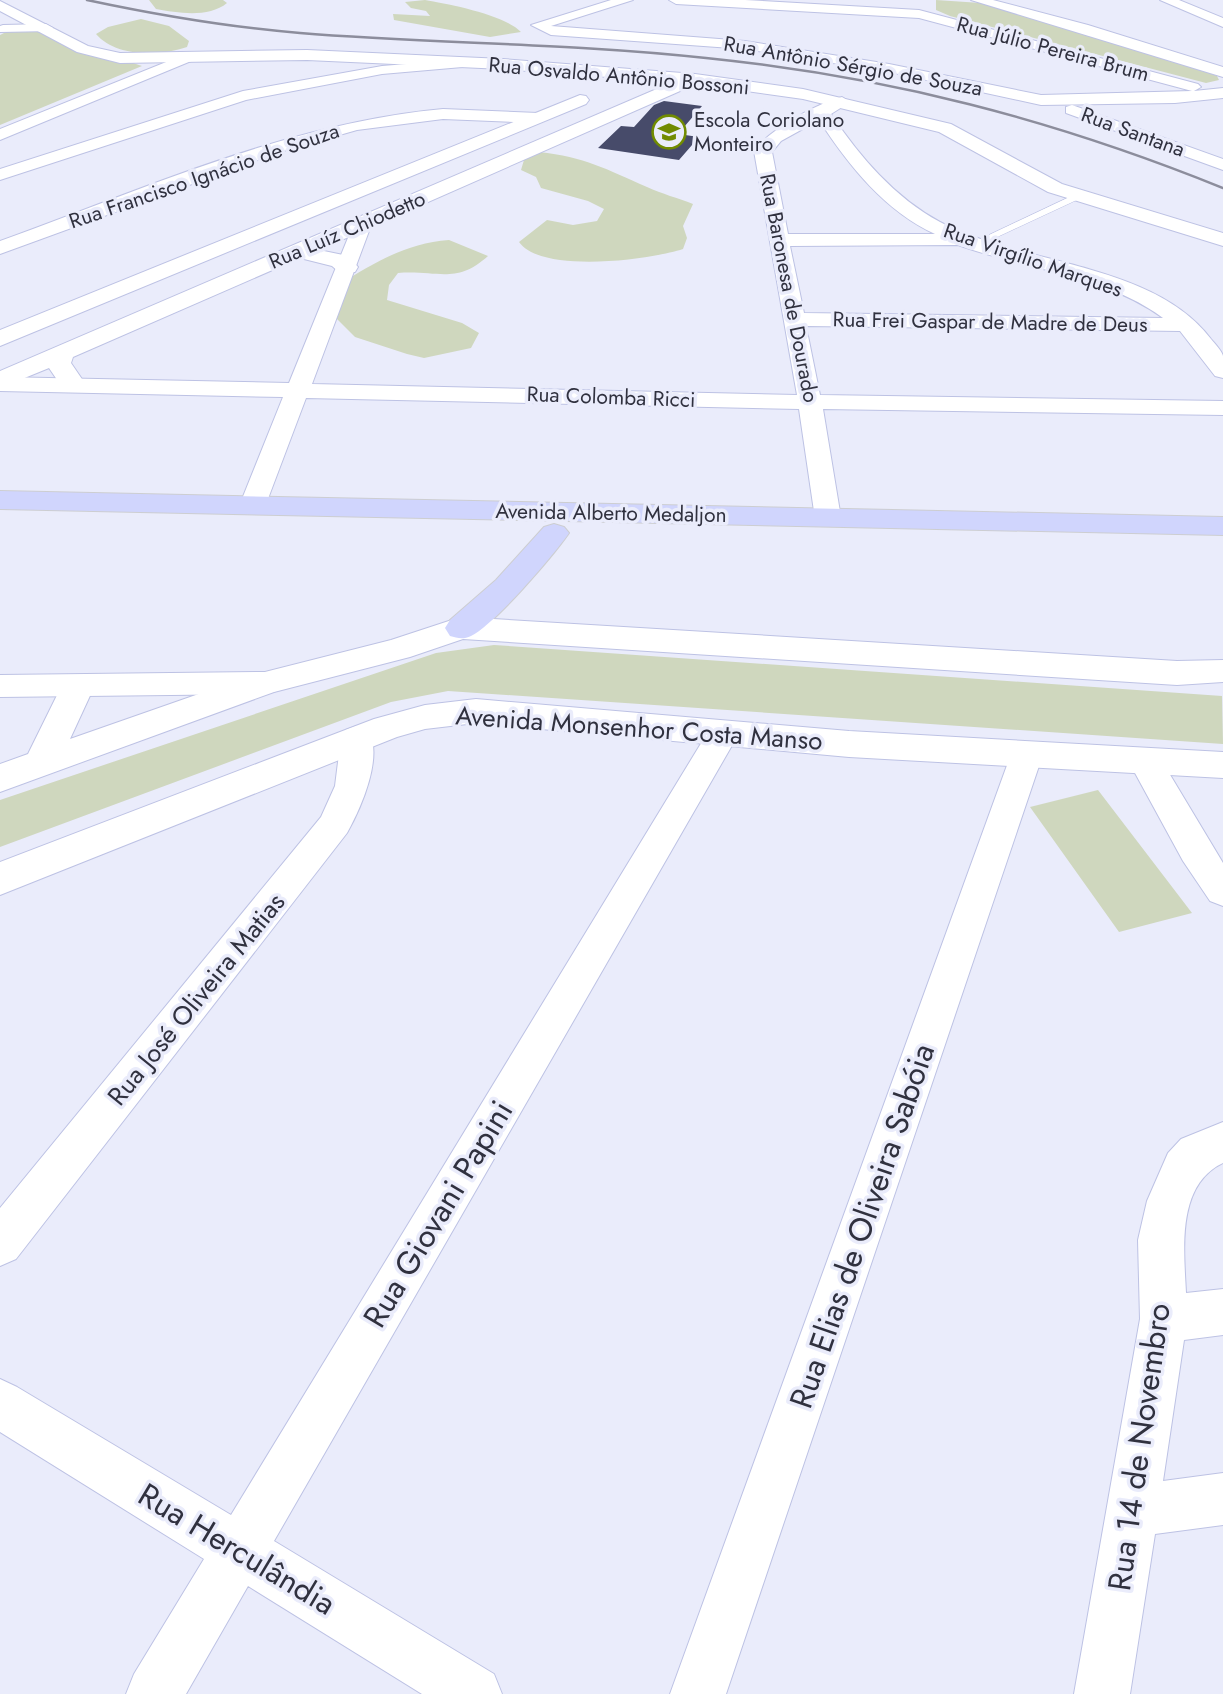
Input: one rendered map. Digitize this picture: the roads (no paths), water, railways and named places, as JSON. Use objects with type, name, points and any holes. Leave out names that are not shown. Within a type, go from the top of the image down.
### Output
[{"type":"main road","name":"Avenida Alberto Medaljon","points":[[0,500],[1223,526]]},
{"type":"main road","name":"Avenida Alberto Medaljon","points":[[0,526],[1223,546]]},
{"type":"main road","points":[[461,628],[507,587],[554,533]]},
{"type":"street","name":"Rua Antônio Sérgio de Souza","points":[[626,0],[538,25],[551,31],[780,50],[889,68],[1041,100],[1108,101],[1222,94]]},
{"type":"street","name":"Rua Júlio Pereira Brum","points":[[676,0],[917,7],[1222,94]]},
{"type":"street","points":[[978,0],[1083,28],[1223,72]]},
{"type":"street","points":[[1167,0],[1223,23]]},
{"type":"street","name":"Rua Osvaldo Antônio Bossoni","points":[[0,5],[100,54],[157,63],[191,56],[354,57],[469,63],[695,79],[842,102],[945,128],[1041,183],[1223,240]]},
{"type":"street","points":[[1,30],[24,16]]},
{"type":"street","points":[[1,30],[46,28]]},
{"type":"street","points":[[353,75],[357,70],[354,57]]},
{"type":"street","points":[[0,135],[157,63]]},
{"type":"street","points":[[1,175],[243,96],[353,75],[469,63]]},
{"type":"street","name":"Rua Luíz Chiodetto","points":[[0,339],[640,75]]},
{"type":"street","name":"Rua Luíz Chiodetto","points":[[0,382],[695,79]]},
{"type":"street","name":"Rua Santana","points":[[1041,100],[1223,165]]},
{"type":"street","name":"Rua Baronesa de Dourado","points":[[828,518],[810,402],[763,151],[775,137],[842,102]]},
{"type":"street","name":"Rua Virgílio Marques","points":[[821,111],[878,188],[911,213],[968,242],[1124,289],[1164,309],[1185,325],[1223,371]]},
{"type":"street","name":"Rua Francisco Ignácio de Souza","points":[[0,248],[289,142],[352,124],[446,113],[538,118]]},
{"type":"street","points":[[254,504],[363,223]]},
{"type":"street","points":[[780,240],[968,242]]},
{"type":"street","points":[[298,251],[340,261],[347,267]]},
{"type":"street","name":"Rua Frei Gaspar de Madre de Deus","points":[[795,319],[1185,325]]},
{"type":"street","points":[[62,353],[59,363],[73,386]]},
{"type":"street","name":"Rua Colomba Ricci","points":[[0,382],[73,386],[810,402],[1223,408]]},
{"type":"street","points":[[0,778],[265,682],[398,649],[461,628],[1177,673],[1223,671]]},
{"type":"street","points":[[0,686],[77,687],[265,682]]},
{"type":"street","points":[[41,764],[77,687]]},
{"type":"street","name":"Avenida Monsenhor Costa Manso","points":[[0,879],[357,738],[425,717],[476,710],[722,735],[1026,757],[1223,765]]},
{"type":"street","name":"Rua Giovani Papini","points":[[154,1694],[722,735]]},
{"type":"street","name":"Rua José Oliveira Matias","points":[[0,1242],[335,824],[352,786],[357,738]]},
{"type":"street","name":"Rua Elias de Oliveira Sabóia","points":[[698,1694],[1026,757]]},
{"type":"street","points":[[1145,762],[1195,852],[1223,891]]},
{"type":"street","name":"Rua 14 de Novembro","points":[[1102,1694],[1164,1319],[1161,1240],[1169,1201],[1183,1168],[1196,1154],[1223,1142]]},
{"type":"street","points":[[1164,1319],[1223,1312]]},
{"type":"street","name":"Rua Herculândia","points":[[0,1404],[474,1694]]},
{"type":"street","points":[[1131,1511],[1223,1499]]},
{"type":"lane","points":[[968,242],[1078,196]]},
{"type":"railway","points":[[87,0],[193,20],[273,30],[351,37],[655,53],[774,66],[905,89],[969,104],[1096,141],[1223,188]]},
{"type":"place","name":"Escola Coriolano Monteiro","points":[[669,132]]}]
